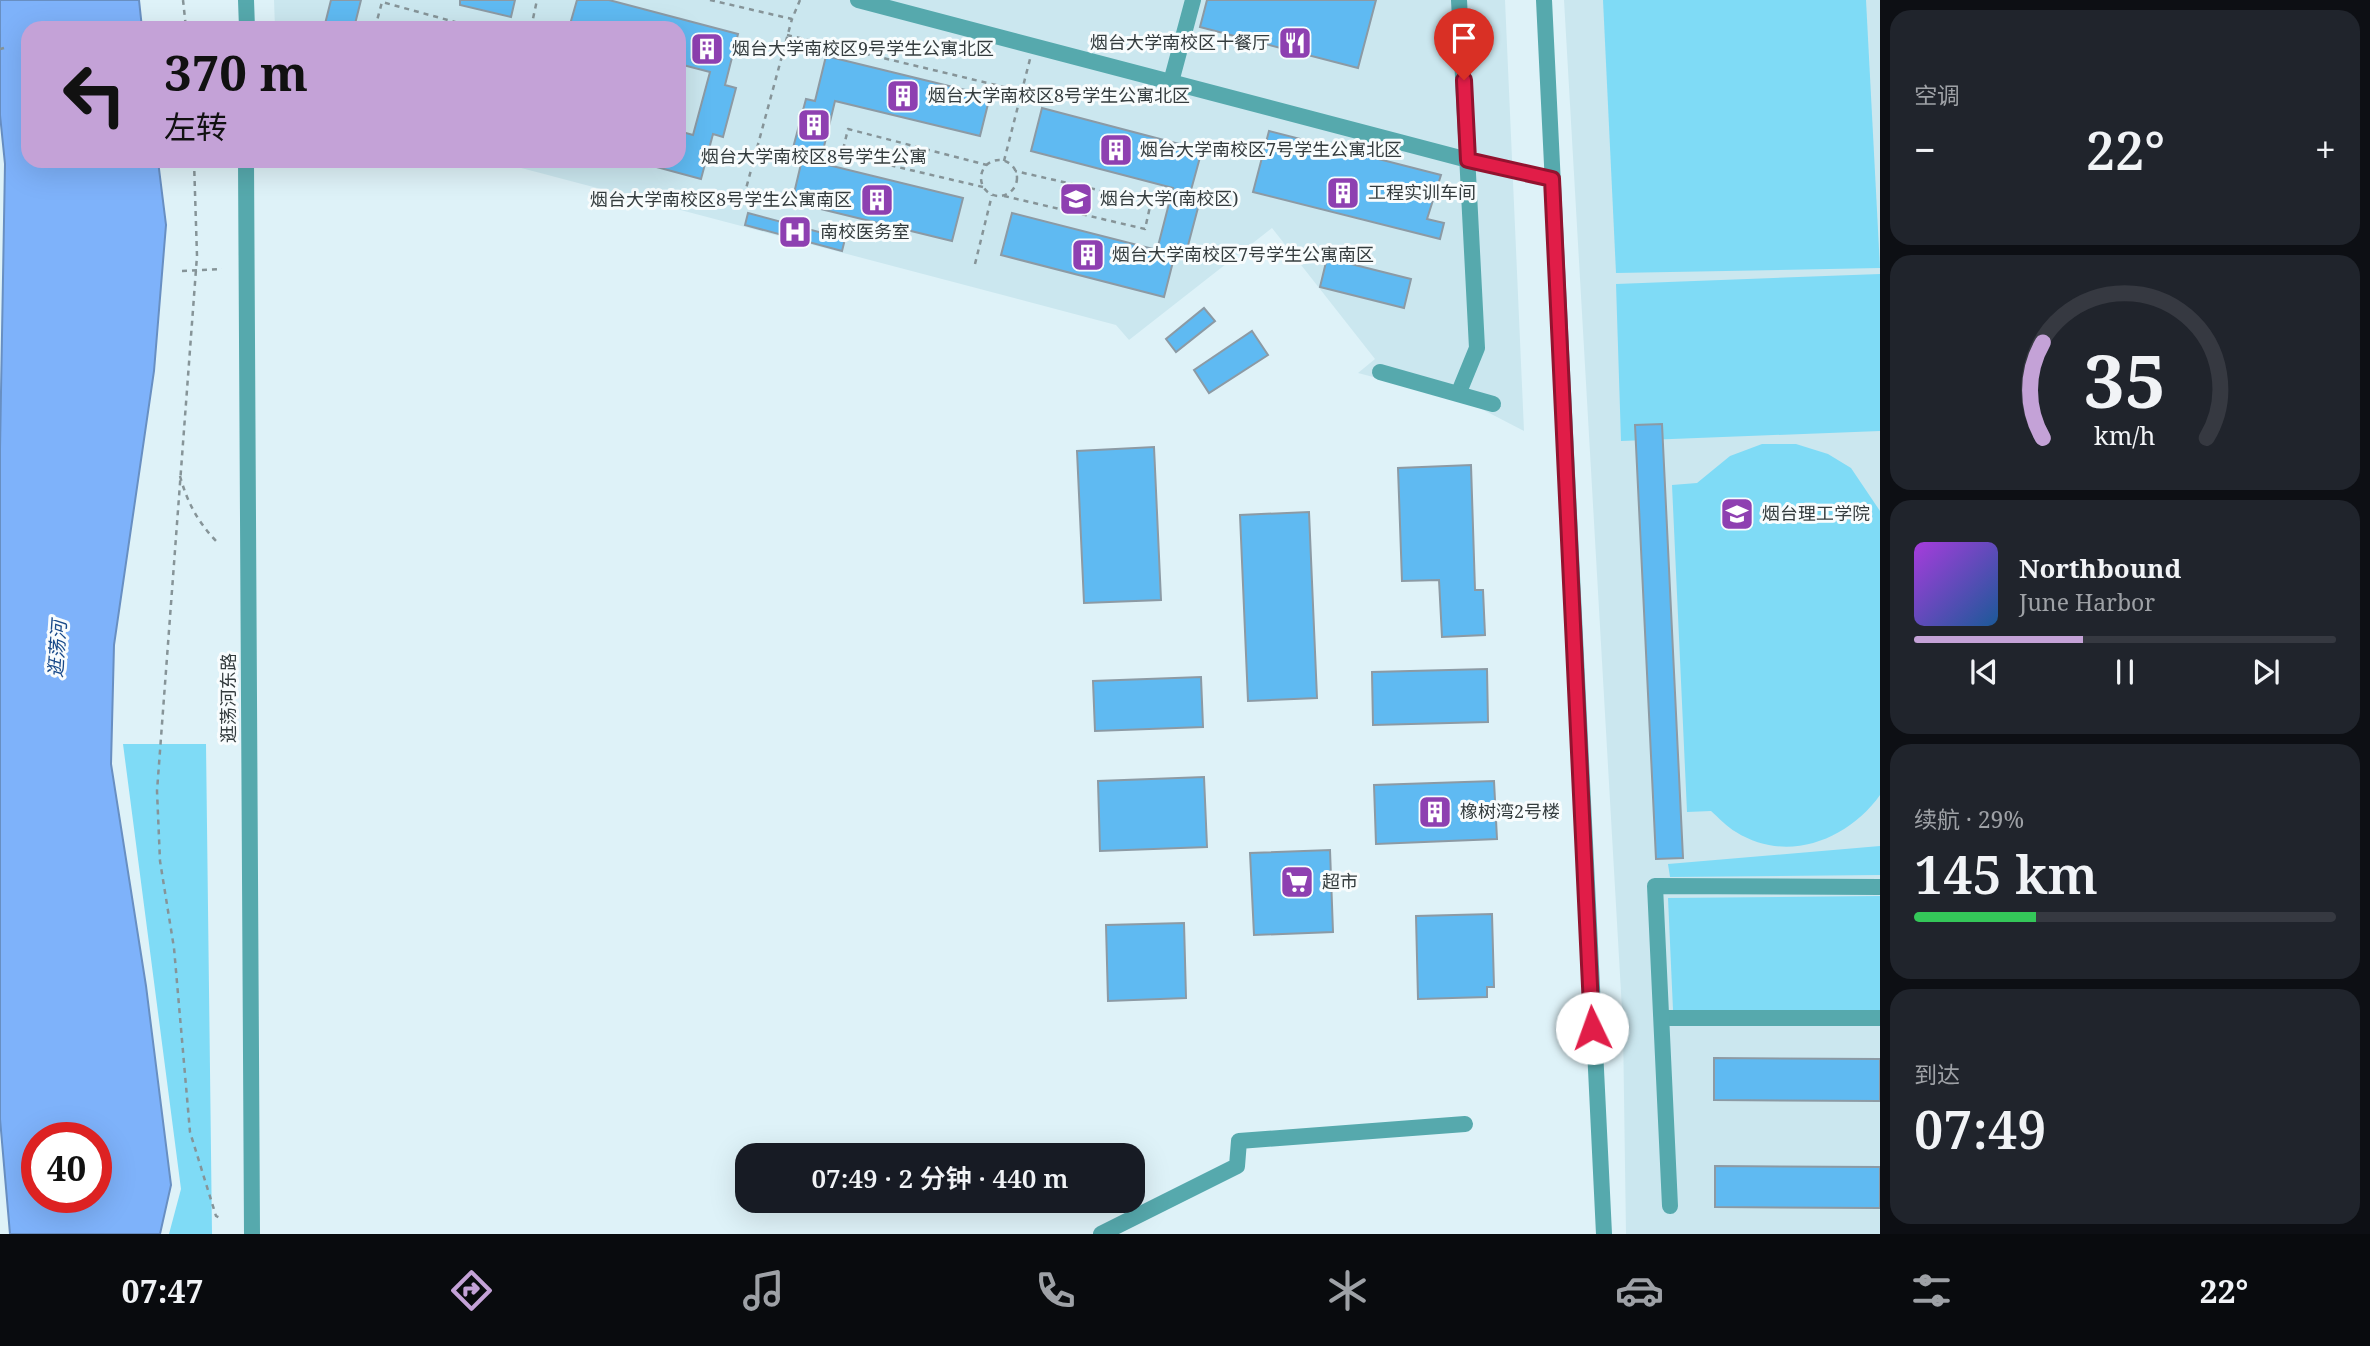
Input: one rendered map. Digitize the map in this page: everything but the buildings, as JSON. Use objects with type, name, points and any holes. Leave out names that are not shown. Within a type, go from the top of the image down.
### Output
[{"type":"street","points":[[246,0],[247,21]]},
{"type":"street","points":[[858,0],[1468,160],[1552,179]]},
{"type":"street","points":[[1171,82],[1193,0]]},
{"type":"street","points":[[1459,0],[1477,348],[1459,392]]},
{"type":"street","points":[[1544,0],[1604,1234]]},
{"type":"street","name":"逛荡河东路","points":[[246,168],[252,1234]]},
{"type":"street","points":[[1380,372],[1459,392],[1493,404]]},
{"type":"street","points":[[1670,1206],[1664,1018],[1655,886],[1880,887]]},
{"type":"street","points":[[1664,1018],[1880,1018]]},
{"type":"street","points":[[1101,1234],[1237,1166],[1239,1141],[1465,1124]]},
{"type":"path","points":[[183,0],[185,21]]},
{"type":"path","points":[[532,21],[537,0]]},
{"type":"path","points":[[710,0],[792,19]]},
{"type":"path","points":[[744,196],[792,19],[800,0]]},
{"type":"path","points":[[377,21],[382,2],[451,21]]},
{"type":"path","points":[[788,35],[1021,91]]},
{"type":"path","points":[[1004,161],[1033,46]]},
{"type":"path","points":[[984,187],[842,153],[848,130],[987,164],[1004,161],[1016,171],[1151,202],[1145,229],[992,195],[984,187],[981,178],[987,164]]},
{"type":"path","points":[[194,168],[195,271],[157,791],[160,861],[174,948],[190,1132],[216,1216],[222,1219]]},
{"type":"path","points":[[1004,196],[1014,188],[1016,171]]},
{"type":"path","points":[[975,264],[992,195]]},
{"type":"path","points":[[182,271],[222,269]]},
{"type":"path","points":[[180,473],[186,497],[201,525],[216,541]]},
{"type":"shaded area","name":"烟台大学(南校区)","points":[[274,0],[1505,0],[1524,431],[1468,402],[1358,373],[1375,359],[1272,228],[1129,340],[1116,325],[522,168],[686,168],[686,21],[275,21]]},
{"type":"shaded area","name":"烟台理工学院","points":[[1564,0],[1880,0],[1880,1234],[1626,1234],[1623,1027]]},
{"type":"shaded area","points":[[1603,0],[1866,0],[1880,268],[1616,273]]},
{"type":"shaded area","points":[[1880,274],[1880,431],[1621,441],[1616,284]]},
{"type":"shaded area","points":[[1762,444],[1796,444],[1828,454],[1851,468],[1880,511],[1880,795],[1867,811],[1834,835],[1796,846],[1776,846],[1756,841],[1733,830],[1711,811],[1687,812],[1672,485],[1697,483],[1730,456]]},
{"type":"shaded area","points":[[123,744],[206,744],[212,1234],[169,1234],[181,1189]]},
{"type":"shaded area","points":[[1880,846],[1880,875],[1670,877],[1668,864]]},
{"type":"shaded area","points":[[1880,896],[1880,1014],[1673,1010],[1668,898]]},
{"type":"water","name":"逛荡河","points":[[0,0],[139,0],[141,21],[21,21],[21,168],[159,168],[166,225],[154,371],[114,645],[111,764],[146,986],[171,1185],[160,1234],[10,1234],[0,1119],[0,449],[5,164],[0,115]]},
{"type":"place","name":"烟台大学南校区十餐厅","points":[[1295,43]]},
{"type":"place","name":"烟台大学南校区9号学生公寓北区","points":[[707,49]]},
{"type":"place","name":"烟台大学南校区8号学生公寓北区","points":[[903,96]]},
{"type":"place","name":"烟台大学南校区8号学生公寓","points":[[814,125]]},
{"type":"place","name":"烟台大学南校区7号学生公寓北区","points":[[1116,150]]},
{"type":"place","name":"工程实训车间","points":[[1343,193]]},
{"type":"place","name":"烟台大学(南校区)","points":[[1076,199]]},
{"type":"place","name":"烟台大学南校区8号学生公寓南区","points":[[877,200]]},
{"type":"place","name":"南校医务室","points":[[795,232]]},
{"type":"place","name":"烟台大学南校区7号学生公寓南区","points":[[1088,255]]},
{"type":"place","name":"烟台理工学院","points":[[1737,514]]},
{"type":"place","name":"橡树湾2号楼","points":[[1435,812]]},
{"type":"place","name":"超市","points":[[1297,882]]},
{"type":"route","points":[[1464,80],[1468,160],[1552,179],[1592,1028]]}]
